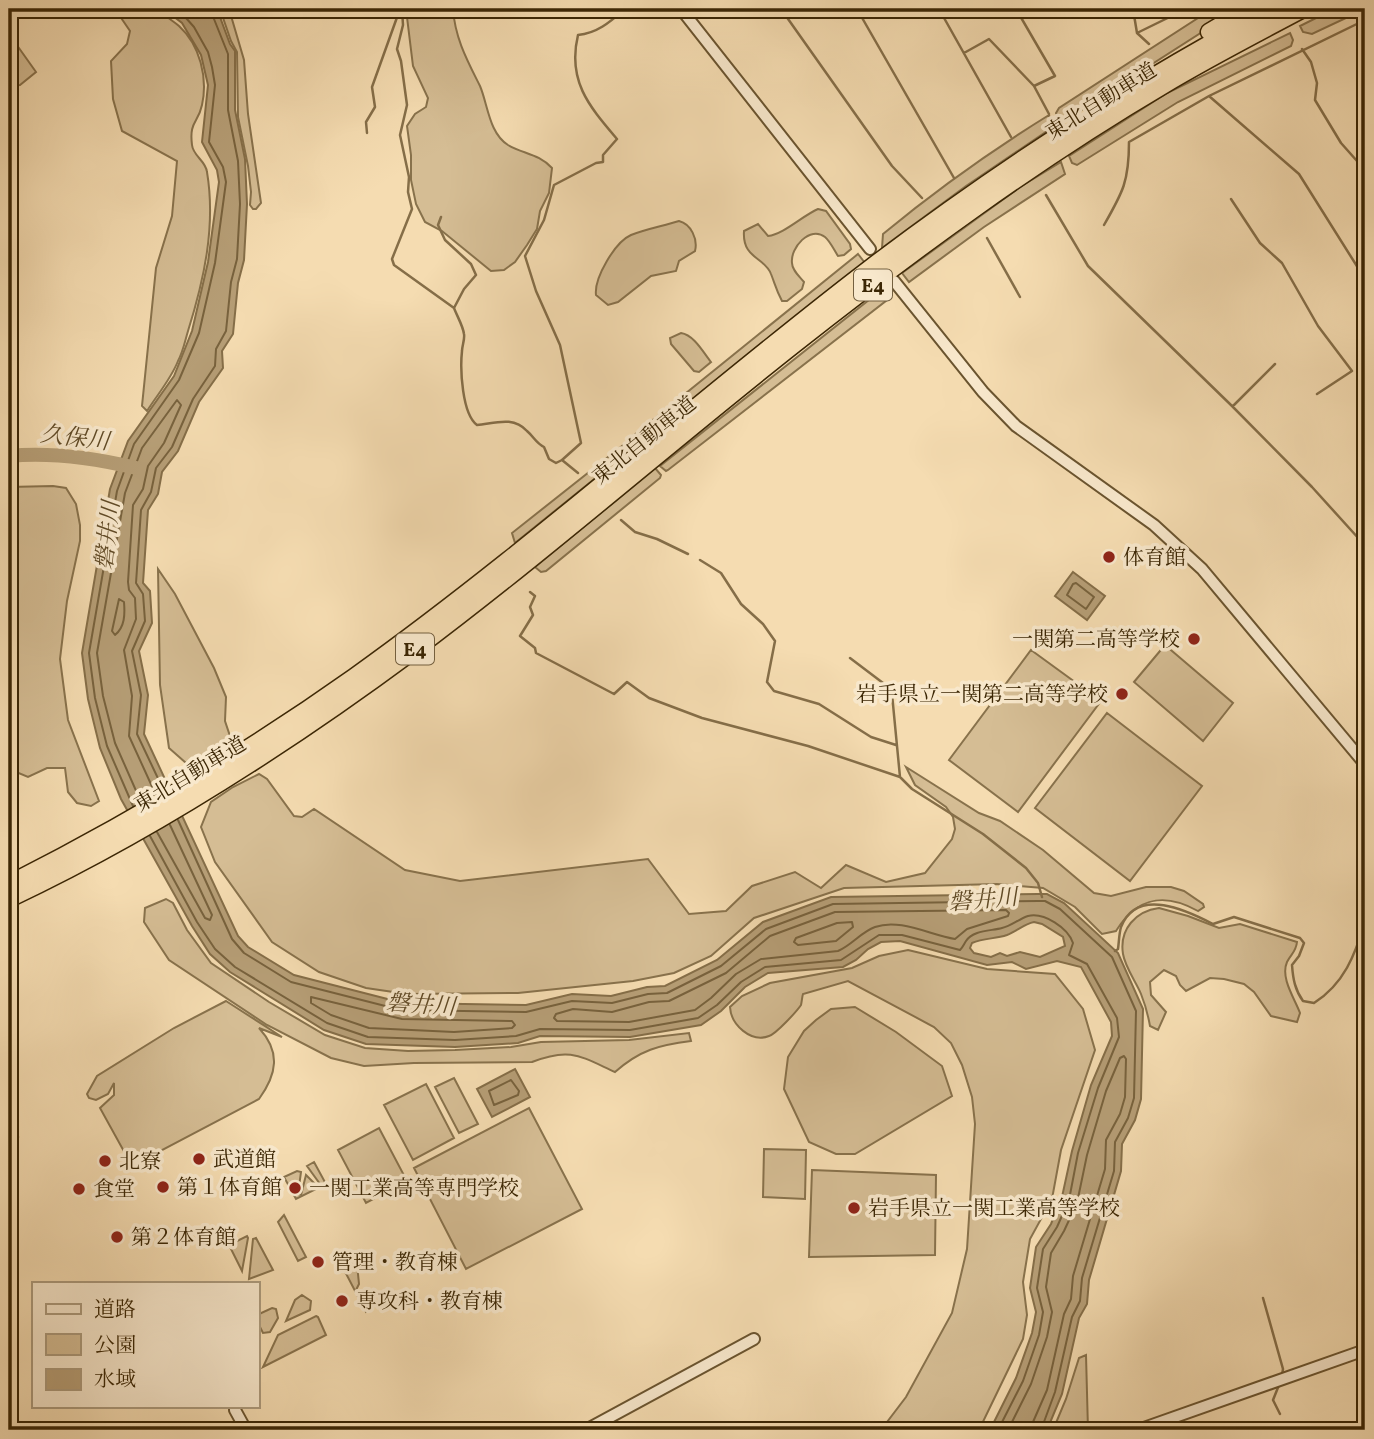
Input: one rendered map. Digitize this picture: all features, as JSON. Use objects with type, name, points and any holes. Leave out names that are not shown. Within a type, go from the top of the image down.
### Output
[{"type":"highway","points":[[1097,109],[1155,67],[1248,9]]},
{"type":"highway","name":"東北自動車道","points":[[9,884],[219,783],[297,733],[412,651],[870,268],[956,205],[1097,109],[1157,72],[1273,9]]},
{"type":"highway","name":"東北自動車道","points":[[525,555],[795,344],[965,216],[1164,85],[1303,9]]},
{"type":"highway","points":[[1239,43],[1315,9]]},
{"type":"highway","name":"東北自動車道","points":[[9,899],[121,832]]},
{"type":"street","points":[[681,9],[870,249]]},
{"type":"street","points":[[894,281],[983,392],[1016,426],[1154,525],[1195,562],[1365,764]]},
{"type":"street","points":[[586,1430],[754,1339]]},
{"type":"street","points":[[1138,1430],[1365,1349]]},
{"type":"street","points":[[235,1410],[246,1430]]},
{"type":"green space","points":[[115,9],[159,9],[179,26],[192,43],[201,62],[204,84],[202,105],[191,137],[193,149],[206,168],[210,212],[207,253],[194,312],[181,354],[172,374],[147,411],[142,406],[156,268],[172,216],[177,161],[122,131],[113,99],[111,61],[127,44],[130,31]]},
{"type":"green space","points":[[220,9],[229,9],[244,60],[248,114],[261,203],[256,209],[250,205],[248,166],[238,117],[237,52]]},
{"type":"green space","points":[[406,9],[453,9],[459,39],[497,133],[508,145],[537,157],[552,168],[549,193],[540,211],[537,229],[515,262],[504,270],[491,271],[442,231],[425,222],[416,204],[411,180],[407,126],[415,114],[426,107],[428,98],[413,66]]},
{"type":"green space","points":[[1212,9],[1238,9],[1060,123],[1056,113],[1059,108]]},
{"type":"green space","points":[[1334,9],[1365,9],[1312,34],[1303,32],[1300,26]]},
{"type":"green space","points":[[1290,33],[1293,40],[1291,46],[1178,102],[1077,165],[1072,163],[1069,156],[1167,93]]},
{"type":"green space","points":[[9,34],[36,72],[20,85],[9,86]]},
{"type":"green space","points":[[1049,115],[1053,127],[882,248],[883,234],[903,218],[964,172]]},
{"type":"green space","points":[[1061,162],[1065,174],[984,227],[909,282],[902,273],[1020,187]]},
{"type":"green space","points":[[818,209],[826,211],[851,249],[838,256],[827,239],[819,234],[807,236],[792,257],[794,271],[804,282],[802,289],[787,301],[782,301],[768,268],[747,247],[744,231],[758,224],[768,236],[774,235]]},
{"type":"green space","points":[[679,221],[690,229],[696,246],[695,251],[679,261],[676,271],[651,276],[618,302],[608,305],[596,295],[598,279],[618,245],[631,235]]},
{"type":"green space","points":[[858,254],[865,263],[638,443],[633,436]]},
{"type":"green space","points":[[884,288],[891,297],[668,470],[660,466]]},
{"type":"green space","points":[[681,333],[694,340],[711,362],[699,372],[694,371],[671,344],[670,338]]},
{"type":"green space","points":[[627,442],[634,447],[515,543],[512,533]]},
{"type":"green space","points":[[655,468],[661,475],[660,478],[546,571],[541,572],[535,567]]},
{"type":"green space","points":[[9,487],[66,488],[76,504],[80,525],[80,541],[67,601],[60,659],[68,720],[99,801],[91,806],[77,803],[68,792],[65,768],[47,768],[28,777],[9,769]]},
{"type":"green space","points":[[158,569],[175,594],[214,668],[226,697],[225,721],[232,742],[211,757],[186,763],[169,748],[160,685]]},
{"type":"green space","points":[[1165,645],[1233,703],[1203,741],[1134,682]]},
{"type":"green space","points":[[1031,650],[1101,701],[1018,812],[949,760]]},
{"type":"green space","points":[[1107,713],[1202,786],[1130,881],[1035,808]]},
{"type":"green space","points":[[906,767],[979,813],[1000,821],[1043,850],[1094,893],[1111,896],[1146,887],[1171,887],[1184,891],[1204,907],[1198,911],[1174,901],[1152,901],[1133,911],[1116,931],[1102,934],[1075,907],[1043,888],[997,884],[844,888],[754,918],[711,956],[674,973],[633,981],[518,993],[407,994],[366,988],[319,972],[272,942],[215,862],[201,827],[211,802],[259,774],[267,779],[294,816],[302,817],[314,809],[405,870],[460,881],[648,859],[689,914],[726,911],[752,886],[795,872],[821,888],[846,865],[886,882],[925,873],[952,839],[955,829],[953,817],[946,807],[915,785]]},
{"type":"green space","points":[[166,899],[173,903],[187,930],[211,963],[325,1035],[365,1048],[455,1050],[511,1047],[541,1042],[629,1040],[689,1033],[691,1041],[650,1050],[633,1058],[615,1072],[575,1055],[566,1054],[532,1062],[364,1066],[331,1058],[267,1025],[169,960],[144,922],[145,908]]},
{"type":"green space","points":[[1159,908],[1219,928],[1240,924],[1297,942],[1287,962],[1285,975],[1300,1013],[1297,1022],[1271,1016],[1254,992],[1244,984],[1210,978],[1186,991],[1176,976],[1164,970],[1150,982],[1151,995],[1166,1012],[1158,1030],[1150,1026],[1141,994],[1124,959],[1122,945],[1127,929],[1136,917]]},
{"type":"green space","points":[[908,950],[987,969],[1055,974],[1083,1009],[1095,1050],[1061,1150],[1052,1199],[1030,1239],[1023,1282],[1027,1315],[1023,1339],[979,1430],[881,1430],[906,1397],[952,1313],[967,1249],[975,1124],[972,1097],[962,1065],[951,1043],[934,1027],[848,981],[803,994],[801,1005],[791,1017],[772,1034],[762,1038],[743,1031],[731,1014],[730,1007],[742,996],[770,983],[852,968],[879,956]]},
{"type":"green space","points":[[226,1001],[282,1037],[259,1028],[271,1046],[274,1063],[265,1090],[259,1099],[132,1166],[100,1108],[114,1095],[114,1083],[108,1094],[96,1100],[89,1098],[87,1094],[97,1076],[174,1028]]},
{"type":"green space","points":[[855,1007],[896,1032],[942,1066],[952,1096],[855,1154],[836,1154],[809,1142],[784,1089],[788,1057],[804,1031],[816,1020],[831,1009]]},
{"type":"green space","points":[[454,1078],[478,1124],[459,1133],[435,1087]]},
{"type":"green space","points":[[426,1084],[454,1138],[413,1160],[384,1105]]},
{"type":"green space","points":[[529,1108],[582,1209],[466,1269],[414,1168]]},
{"type":"green space","points":[[379,1128],[407,1181],[366,1203],[338,1150]]},
{"type":"green space","points":[[764,1149],[806,1150],[805,1199],[763,1197]]},
{"type":"green space","points":[[314,1162],[326,1184],[296,1199],[284,1177],[301,1172],[298,1194],[301,1195],[306,1175],[318,1187],[320,1184],[307,1166]]},
{"type":"green space","points":[[812,1170],[936,1175],[935,1255],[809,1257]]},
{"type":"green space","points":[[284,1215],[306,1257],[298,1261],[278,1222]]},
{"type":"green space","points":[[247,1236],[248,1238],[242,1271],[229,1245]]},
{"type":"green space","points":[[256,1238],[273,1270],[249,1279],[253,1239]]},
{"type":"green space","points":[[356,1254],[359,1284],[356,1290],[358,1294],[365,1293],[372,1309],[366,1312],[340,1262]]},
{"type":"green space","points":[[302,1295],[311,1301],[310,1310],[286,1321],[295,1300]]},
{"type":"green space","points":[[272,1308],[276,1309],[278,1318],[270,1332],[263,1333],[259,1325],[259,1314]]},
{"type":"green space","points":[[316,1316],[326,1335],[263,1367],[278,1335]]},
{"type":"green space","points":[[1086,1355],[1088,1430],[1053,1430],[1079,1358]]},
{"type":"water","name":"磐井川","points":[[164,9],[217,9],[235,51],[235,110],[245,159],[247,204],[244,260],[238,283],[233,334],[222,351],[223,368],[199,402],[178,451],[162,472],[158,494],[148,510],[143,583],[150,591],[152,623],[139,651],[148,695],[144,734],[238,936],[248,947],[294,975],[403,1003],[526,1005],[572,994],[611,996],[647,987],[665,986],[717,960],[763,922],[831,897],[1047,894],[1064,903],[1118,953],[1143,1009],[1141,1099],[1135,1120],[1122,1144],[1121,1171],[1089,1280],[1087,1304],[1079,1318],[1062,1394],[1047,1430],[990,1430],[1016,1378],[1032,1333],[1036,1312],[1030,1288],[1036,1247],[1051,1224],[1062,1197],[1091,1085],[1112,1036],[1111,1022],[1081,967],[1057,961],[1026,969],[1012,962],[987,965],[900,941],[881,942],[843,967],[768,973],[745,987],[721,1011],[701,1025],[630,1037],[540,1036],[518,1043],[455,1047],[366,1044],[324,1030],[230,972],[210,954],[192,926],[121,799],[100,748],[88,699],[82,653],[110,489],[128,441],[174,376],[192,331],[208,262],[219,182],[217,170],[202,142],[208,85],[201,55],[182,23]],"holes":[[[1030,923],[1042,924],[1063,937],[1065,946],[1040,957],[1020,952],[1007,956],[1000,953],[991,957],[974,953],[970,948],[972,943],[1007,935]]]},
{"type":"water","points":[[1073,572],[1105,596],[1087,620],[1055,596]]},
{"type":"water","points":[[515,1069],[530,1097],[492,1117],[477,1089]]},
{"type":"waterway","points":[[367,133],[366,122],[375,107],[372,87],[400,9]]},
{"type":"waterway","points":[[402,9],[403,25],[397,49],[407,105],[400,135],[409,177],[408,192],[412,209],[392,259],[394,265],[454,308]]},
{"type":"waterway","points":[[562,460],[581,443],[560,345],[536,291],[525,256],[544,220],[554,185],[603,162],[603,155],[617,139],[589,104],[583,92],[578,79],[575,51],[578,35],[598,29],[625,9]]},
{"type":"waterway","points":[[781,9],[892,166],[922,198]]},
{"type":"waterway","points":[[857,9],[954,178]]},
{"type":"waterway","points":[[939,9],[1011,137]]},
{"type":"waterway","points":[[1016,9],[1055,76],[1034,86]]},
{"type":"waterway","points":[[1133,9],[1137,33],[1149,44]]},
{"type":"waterway","points":[[1137,33],[1186,9]]},
{"type":"waterway","points":[[1104,225],[1124,186],[1129,142],[1209,96],[1365,20]]},
{"type":"waterway","points":[[964,53],[989,39],[1034,86],[1049,114]]},
{"type":"waterway","points":[[1302,49],[1311,62],[1317,83],[1315,100],[1341,143],[1365,170]]},
{"type":"waterway","points":[[1209,96],[1299,174],[1365,279]]},
{"type":"waterway","points":[[1046,195],[1088,266],[1312,487],[1360,540],[1365,550]]},
{"type":"waterway","points":[[1231,199],[1260,243],[1282,263],[1318,326],[1352,371],[1317,394]]},
{"type":"waterway","points":[[441,217],[438,225],[445,240],[471,264],[476,275],[464,289],[454,308],[464,334],[462,379],[465,401],[472,419],[477,425],[510,422],[522,426],[544,447],[549,459],[556,463],[562,460],[578,473]]},
{"type":"waterway","points":[[987,238],[1020,297]]},
{"type":"waterway","points":[[1233,406],[1275,364]]},
{"type":"waterway","name":"久保川","points":[[9,456],[72,457],[136,468]]},
{"type":"waterway","points":[[621,520],[635,532],[688,554]]},
{"type":"waterway","points":[[700,560],[721,573],[741,604],[763,624],[775,641],[767,682],[774,691],[819,704],[871,737],[896,745]]},
{"type":"waterway","points":[[530,592],[535,596],[530,607],[533,615],[520,636],[535,648],[536,653],[614,694],[627,682],[649,698],[702,718],[808,746],[900,777]]},
{"type":"waterway","points":[[850,658],[887,686],[892,694],[900,777],[912,789],[983,834],[1026,868],[1038,883],[1042,897]]},
{"type":"waterway","points":[[1115,951],[1118,949],[1121,927],[1139,907],[1164,905],[1213,924],[1234,917],[1300,938],[1304,943],[1292,965],[1294,980],[1303,1001],[1314,1003],[1341,978],[1357,946],[1365,922]]},
{"type":"waterway","points":[[9,1137],[18,1137]]},
{"type":"waterway","points":[[1263,1298],[1283,1369],[1282,1375]]},
{"type":"waterway","points":[[1279,1385],[1273,1400],[1280,1414]]},
{"type":"place","name":"体育館","points":[[1109,557]]},
{"type":"place","name":"一関第二高等学校","points":[[1194,639]]},
{"type":"place","name":"岩手県立一関第二高等学校","points":[[1122,694]]},
{"type":"place","name":"武道館","points":[[199,1159]]},
{"type":"place","name":"北寮","points":[[105,1161]]},
{"type":"place","name":"第１体育館","points":[[163,1187]]},
{"type":"place","name":"一関工業高等専門学校","points":[[295,1188]]},
{"type":"place","name":"食堂","points":[[79,1189]]},
{"type":"place","name":"岩手県立一関工業高等学校","points":[[854,1208]]},
{"type":"place","name":"第２体育館","points":[[117,1237]]},
{"type":"place","name":"管理・教育棟","points":[[318,1262]]},
{"type":"place","name":"専攻科・教育棟","points":[[342,1301]]}]
